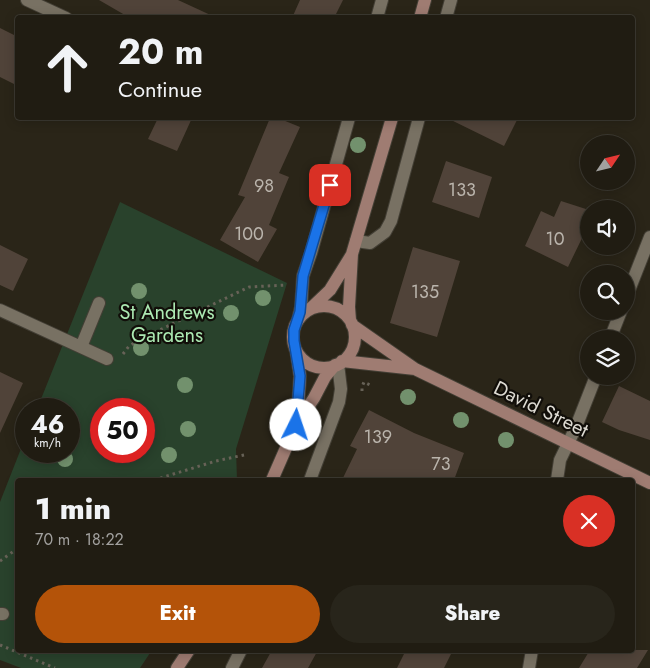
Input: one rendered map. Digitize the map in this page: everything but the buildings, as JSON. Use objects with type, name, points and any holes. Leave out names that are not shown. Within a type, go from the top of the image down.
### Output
[{"type":"main road","points":[[421,15],[425,0]]},
{"type":"main road","points":[[273,478],[296,425],[325,377],[348,355],[353,347],[354,333],[349,307],[354,248],[391,120]]},
{"type":"main road","points":[[296,425],[300,376],[294,330],[298,320],[330,290],[354,248]]},
{"type":"main road","points":[[310,309],[319,306],[329,306],[343,312],[351,322]]},
{"type":"main road","name":"David Street","points":[[351,322],[415,369],[650,483]]},
{"type":"main road","points":[[295,346],[303,359],[311,364],[320,367],[338,364]]},
{"type":"main road","name":"David Street","points":[[338,364],[415,369]]},
{"type":"main road","points":[[177,668],[187,653]]},
{"type":"street","points":[[27,0],[60,15]]},
{"type":"street","points":[[379,15],[382,0]]},
{"type":"street","points":[[447,15],[451,0]]},
{"type":"street","points":[[298,320],[301,307],[303,276],[348,120]]},
{"type":"street","points":[[354,248],[370,243],[385,232],[391,221],[418,120]]},
{"type":"street","points":[[635,275],[650,237]]},
{"type":"street","points":[[81,347],[99,303]]},
{"type":"street","points":[[0,310],[107,359]]},
{"type":"street","points":[[311,478],[339,402],[341,389],[338,364]]},
{"type":"street","points":[[557,478],[560,460],[592,385]]},
{"type":"street","points":[[232,668],[240,653]]},
{"type":"street","points":[[529,668],[532,653]]},
{"type":"path","points":[[120,359],[124,352],[141,339],[249,287],[289,285]]},
{"type":"path","points":[[362,390],[364,382],[370,385]]},
{"type":"path","points":[[161,478],[216,461],[244,455]]},
{"type":"path","points":[[0,561],[15,550]]},
{"type":"path","points":[[0,645],[15,651]]},
{"type":"path","points":[[19,653],[55,668]]},
{"type":"green space","name":"St Andrews Gardens","points":[[120,202],[287,283],[236,449],[237,478],[15,478],[15,653],[150,653],[140,668],[21,668],[0,660],[0,502],[15,463],[80,463],[80,398],[41,398]]},
{"type":"route","points":[[296,425],[300,376],[294,330],[300,312],[301,284],[330,185]]}]
